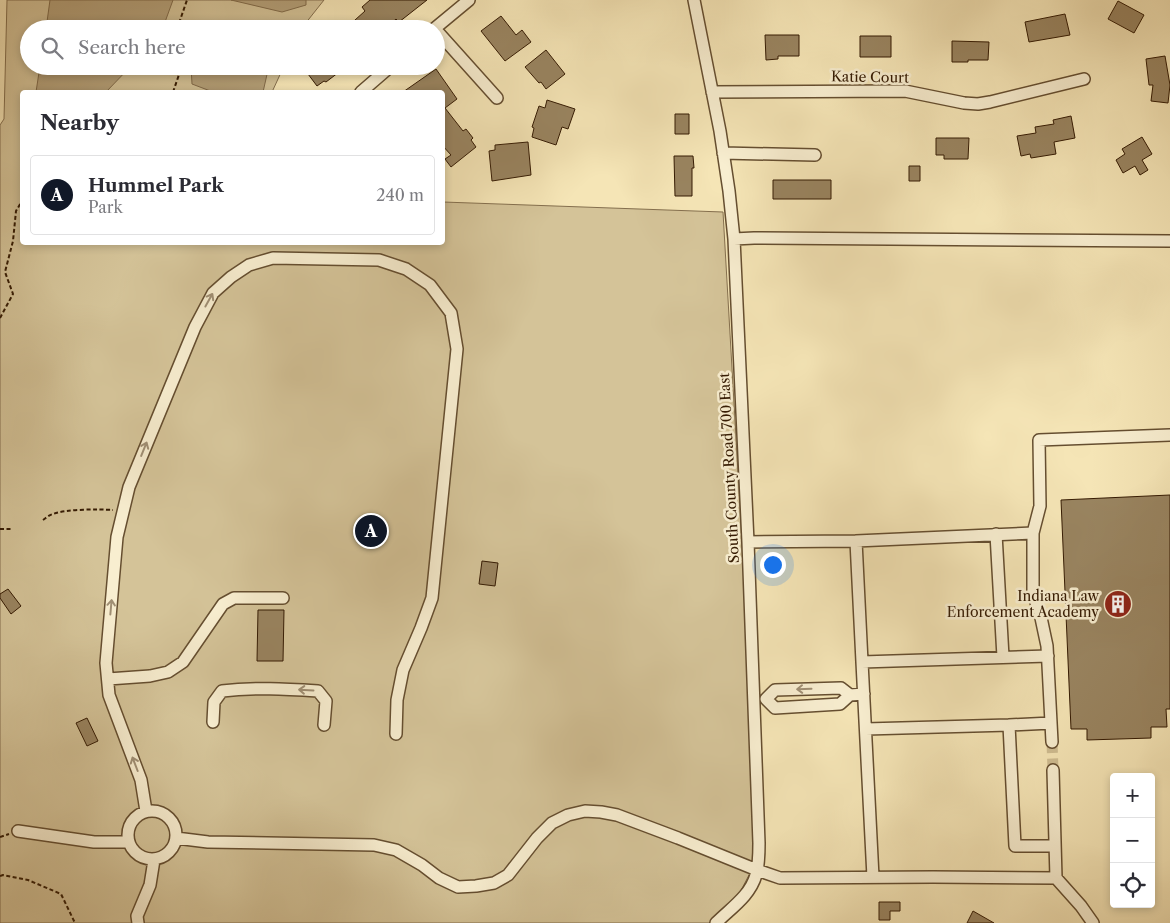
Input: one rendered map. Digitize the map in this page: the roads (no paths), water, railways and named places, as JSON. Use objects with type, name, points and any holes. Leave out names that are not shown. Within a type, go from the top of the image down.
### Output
[{"type":"street","points":[[445,20],[469,0]]},
{"type":"street","name":"South County Road 700 East","points":[[694,0],[723,153],[734,239],[748,542],[760,699],[759,843],[757,870],[752,886],[740,902],[716,923]]},
{"type":"street","points":[[445,40],[497,98]]},
{"type":"street","points":[[363,90],[381,75]]},
{"type":"street","name":"Katie Court","points":[[712,92],[904,91],[978,104],[1084,80]]},
{"type":"street","points":[[723,153],[815,155]]},
{"type":"street","points":[[734,239],[1170,241]]},
{"type":"street","points":[[146,812],[141,780],[109,695],[106,663],[117,537],[129,487],[194,327],[213,293],[231,276],[249,266],[273,258],[379,260],[406,269],[430,285],[451,313],[457,349],[432,598],[404,670],[398,700],[396,730]]},
{"type":"street","points":[[1052,742],[1047,646],[1034,594],[1033,533],[1040,506],[1039,440],[1170,435]]},
{"type":"street","points":[[748,542],[856,541],[1033,533]]},
{"type":"street","points":[[996,534],[1003,657]]},
{"type":"street","points":[[856,541],[873,877]]},
{"type":"street","points":[[108,679],[150,676],[168,672],[183,662],[223,604],[234,598],[283,598]]},
{"type":"street","points":[[862,662],[1048,656]]},
{"type":"street","points":[[213,722],[214,702],[222,691],[242,688],[282,689],[318,691],[326,701],[324,725]]},
{"type":"street","points":[[850,695],[841,688],[776,690],[760,699],[775,708],[840,704],[850,695],[864,694]]},
{"type":"street","points":[[866,729],[1051,723]]},
{"type":"street","points":[[1009,725],[1014,846],[1055,846]]},
{"type":"street","points":[[1052,770],[1056,878],[1081,906],[1093,923]]},
{"type":"street","points":[[146,812],[162,813],[173,823],[176,830],[174,846],[162,858],[154,860],[138,856],[128,842],[127,834],[133,819],[139,814],[146,812]]},
{"type":"street","points":[[176,838],[208,842],[374,845],[396,850],[422,865],[439,878],[458,887],[476,886],[494,883],[508,876],[537,838],[552,823],[568,815],[601,812],[635,821],[780,878],[1056,878]]},
{"type":"street","points":[[18,831],[94,842],[128,842]]},
{"type":"street","points":[[138,923],[137,916],[150,885],[154,860]]},
{"type":"tunnel","points":[[1052,742],[1053,770]]},
{"type":"place","name":"Hummel Park","points":[[371,531]]},
{"type":"place","name":"Indiana Law Enforcement Academy","points":[[1118,604]]}]
